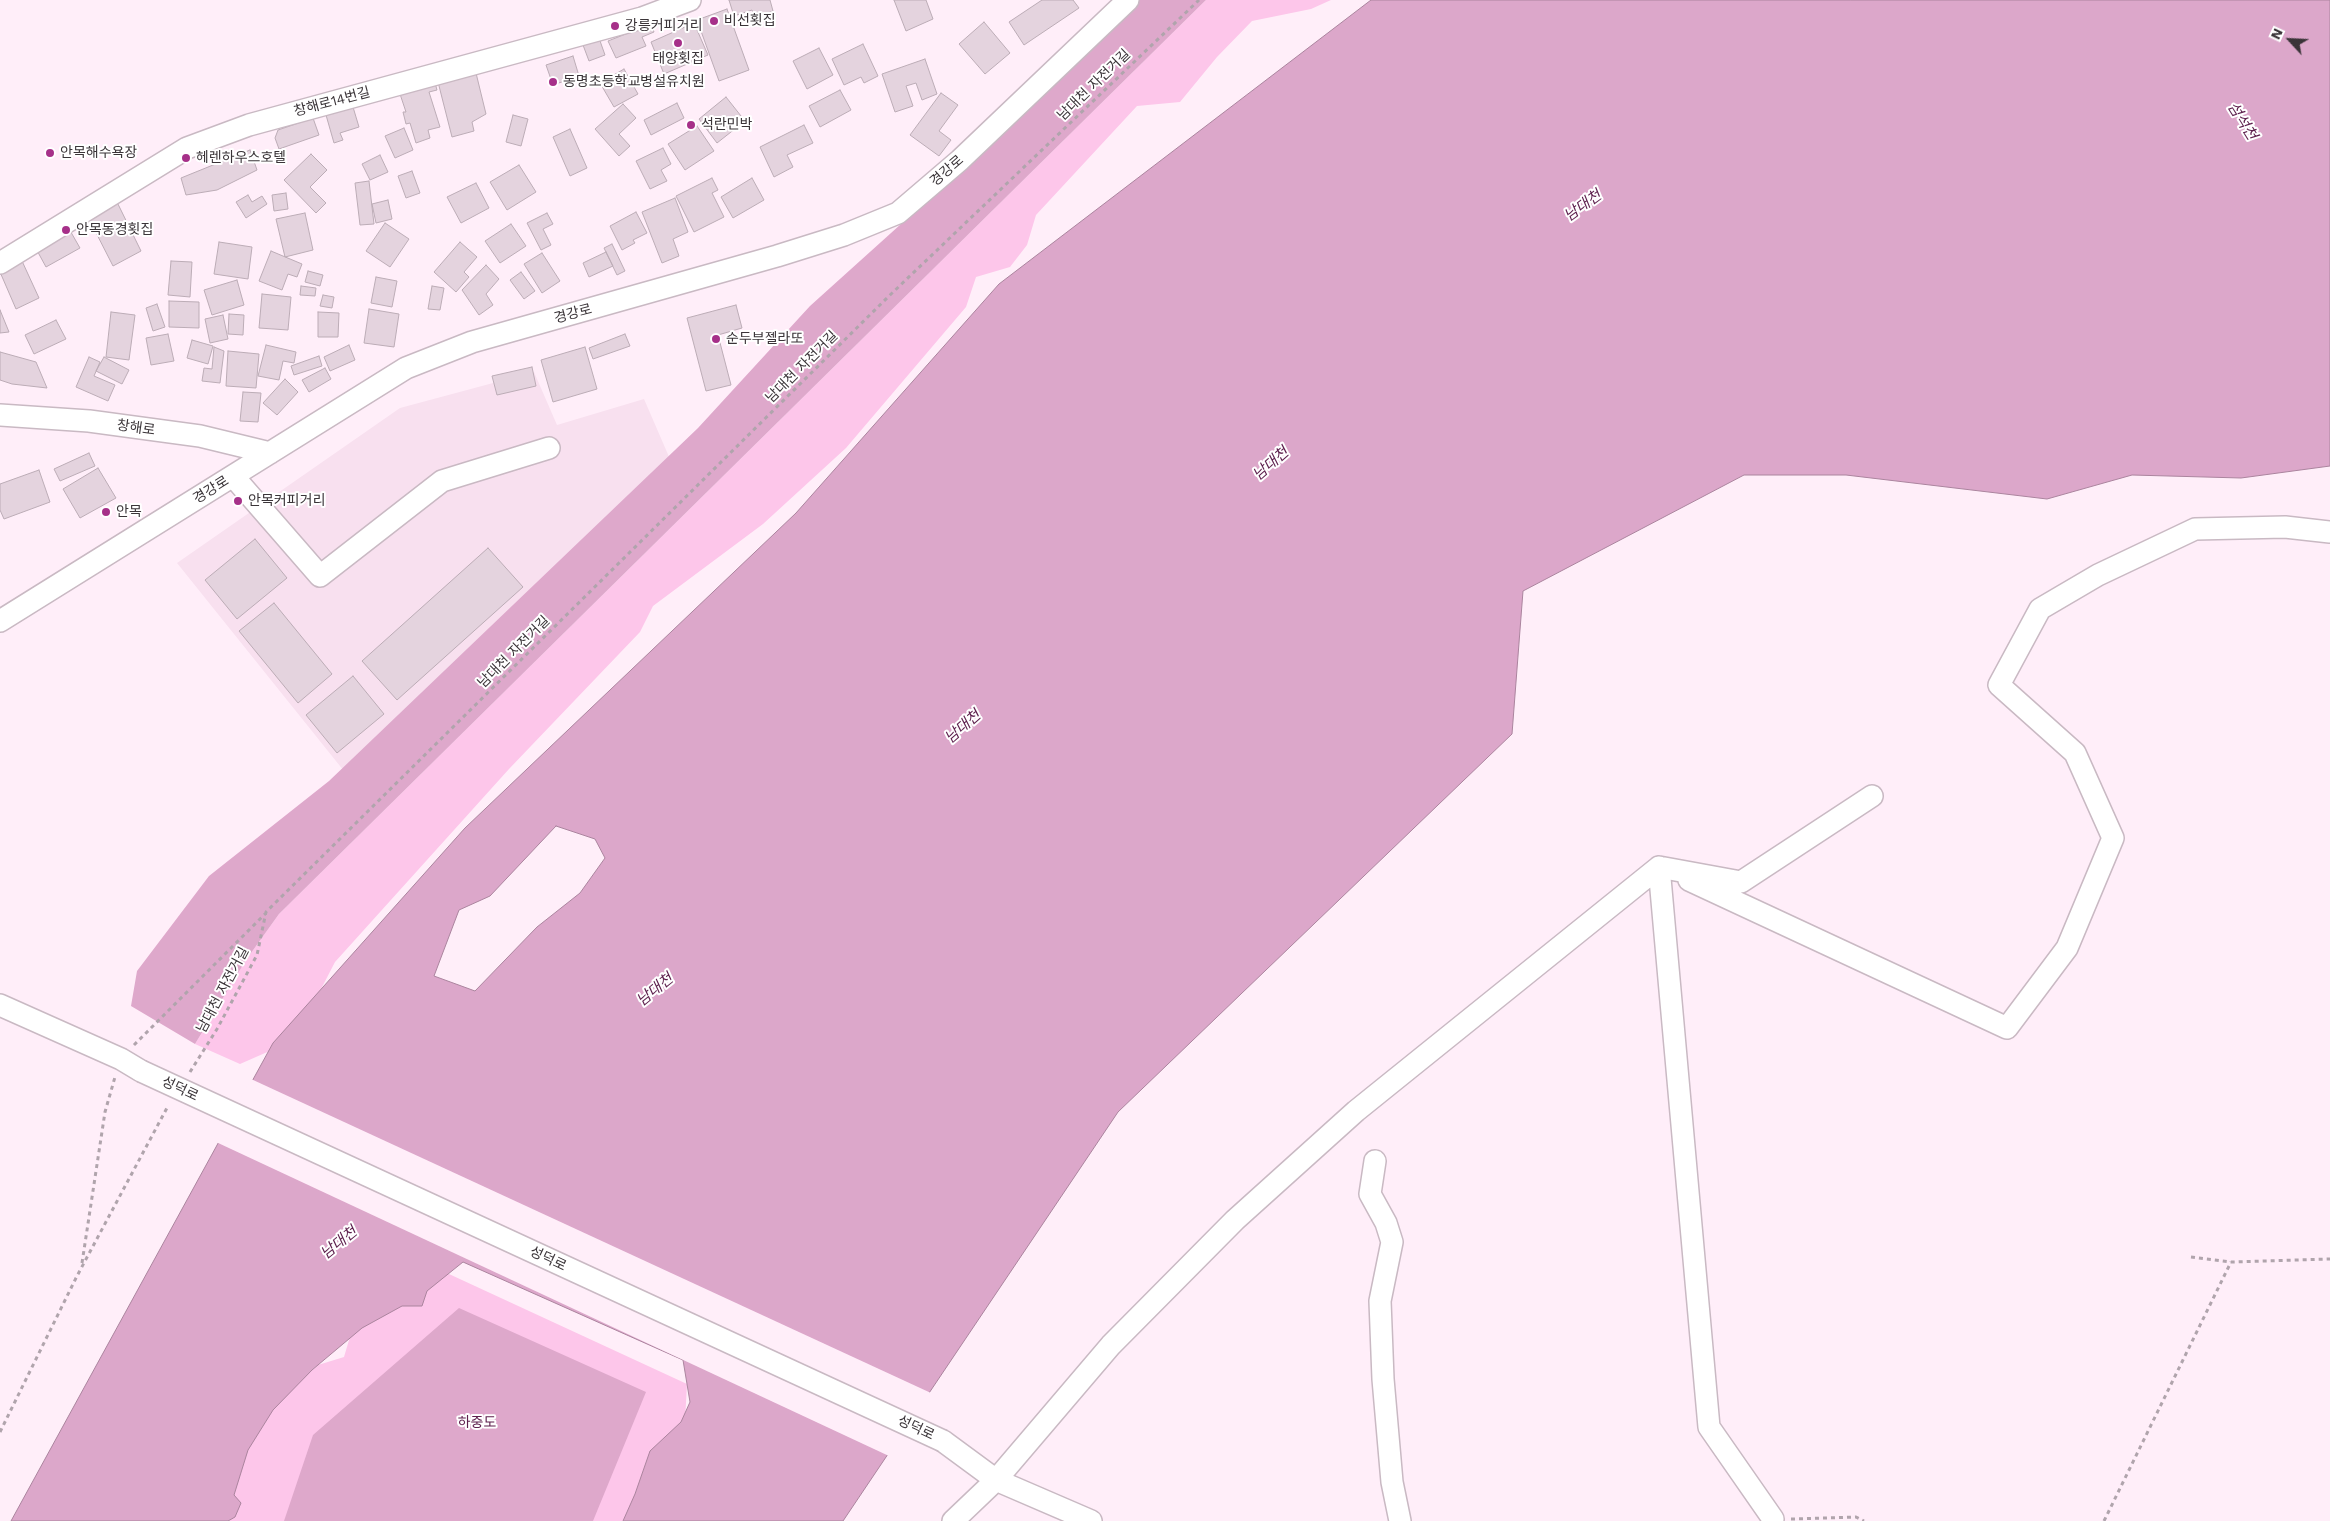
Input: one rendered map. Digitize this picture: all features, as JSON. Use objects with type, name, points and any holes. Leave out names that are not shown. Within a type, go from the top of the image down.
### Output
[{"type":"street","name":"창해로14번길","points":[[0,263],[187,148],[249,124],[642,18],[690,0]]},
{"type":"street","name":"경강로","points":[[0,621],[406,368],[472,342],[786,253],[844,235],[898,213],[960,160],[1128,0]]},
{"type":"street","name":"창해로","points":[[0,415],[89,421],[200,436],[270,453]]},
{"type":"street","points":[[233,476],[320,576],[442,480],[549,448]]},
{"type":"street","points":[[1659,867],[2007,1028],[2067,948],[2113,838],[2075,753],[1999,685],[2040,609],[2098,575],[2195,529],[2285,527],[2330,532]]},
{"type":"street","points":[[953,1521],[996,1480],[1111,1345],[1235,1220],[1356,1110],[1659,867],[1741,882],[1872,796]]},
{"type":"street","points":[[1659,867],[1709,1427],[1773,1519]]},
{"type":"street","name":"성덕로","points":[[0,1005],[120,1059],[141,1072],[943,1441],[996,1480],[1090,1521]]},
{"type":"street","points":[[1375,1162],[1370,1194],[1386,1223],[1392,1242],[1380,1302],[1392,1482],[1400,1521]]},
{"type":"path","name":"남대천 자전거길","points":[[188,1075],[217,1029],[257,955],[266,912],[889,296],[1200,0]]},
{"type":"path","points":[[0,1432],[77,1276],[173,1098]]},
{"type":"path","points":[[2191,1257],[2231,1262],[2330,1259]]},
{"type":"path","points":[[2104,1521],[2231,1262]]},
{"type":"path","points":[[1773,1519],[1856,1517],[1864,1521]]},
{"type":"shaded area","points":[[534,372],[557,425],[644,399],[673,466],[348,776],[177,563],[400,408]]},
{"type":"green space","points":[[1138,0],[1206,0],[279,914],[246,960],[195,1044],[131,1006],[137,971],[209,876],[329,781],[698,428],[810,306],[982,151]]},
{"type":"green space","points":[[1206,0],[1331,0],[1311,9],[1252,21],[1217,57],[1180,102],[1137,106],[1036,215],[1027,245],[1010,267],[976,277],[966,307],[846,448],[763,524],[653,606],[640,632],[509,769],[335,962],[304,1022],[281,1046],[240,1064],[195,1044],[246,960],[279,914]]},
{"type":"green space","name":"하중도","points":[[423,1262],[687,1384],[684,1440],[658,1521],[212,1521],[268,1408],[318,1365],[344,1357],[360,1303]]},
{"type":"green space","name":"하중도","points":[[459,1308],[646,1392],[593,1521],[284,1521],[313,1435]]},
{"type":"water","points":[[1371,0],[2330,0],[2330,466],[2241,478],[2132,475],[2047,499],[1846,475],[1744,475],[1523,591],[1512,734],[1118,1112],[843,1521],[623,1521],[650,1451],[681,1422],[690,1402],[683,1360],[463,1262],[427,1291],[422,1306],[402,1306],[362,1328],[312,1370],[273,1410],[248,1450],[234,1495],[241,1503],[235,1517],[228,1521],[11,1521],[273,1043],[465,828],[796,513],[999,284]],"holes":[[[556,826],[595,839],[605,858],[580,893],[537,927],[475,991],[434,976],[459,910],[490,896]]]},
{"type":"pier","points":[[251,1079],[931,1393],[889,1456],[216,1142]]},
{"type":"building","points":[[729,0],[770,0],[773,11],[755,18],[752,10],[734,16]]},
{"type":"building","points":[[894,0],[926,0],[933,19],[906,31]]},
{"type":"building","points":[[1042,0],[1073,0],[1079,8],[1024,45],[1009,22]]},
{"type":"building","points":[[727,9],[749,70],[719,81],[697,20]]},
{"type":"building","points":[[984,22],[1010,53],[985,74],[959,44]]},
{"type":"building","points":[[694,23],[708,55],[664,74],[651,42]]},
{"type":"building","points":[[651,24],[654,32],[642,37],[646,46],[616,58],[608,41]]},
{"type":"building","points":[[599,38],[605,55],[589,61],[583,45]]},
{"type":"building","points":[[863,44],[878,76],[864,83],[861,77],[844,85],[832,59]]},
{"type":"building","points":[[819,48],[833,75],[807,89],[793,61]]},
{"type":"building","points":[[573,56],[579,76],[553,85],[546,65]]},
{"type":"building","points":[[925,59],[937,94],[922,100],[916,83],[906,86],[913,106],[895,112],[882,74]]},
{"type":"building","points":[[624,69],[638,94],[614,107],[600,83]]},
{"type":"building","points":[[476,73],[486,114],[472,122],[474,131],[452,137],[438,82]]},
{"type":"building","points":[[435,83],[437,90],[429,92],[440,127],[428,130],[430,138],[416,143],[410,123],[406,124],[403,112],[406,112],[400,94]]},
{"type":"building","points":[[840,90],[851,110],[820,127],[809,106]]},
{"type":"building","points":[[941,93],[958,105],[939,131],[951,140],[939,156],[910,135]]},
{"type":"building","points":[[726,97],[745,121],[717,143],[699,119]]},
{"type":"building","points":[[677,103],[684,118],[651,135],[644,120]]},
{"type":"building","points":[[623,104],[636,118],[619,134],[630,146],[619,156],[595,129]]},
{"type":"building","points":[[353,107],[359,127],[340,133],[343,140],[334,143],[326,115]]},
{"type":"building","points":[[513,115],[528,119],[521,146],[506,142]]},
{"type":"building","points":[[313,118],[319,135],[279,149],[275,138],[278,130]]},
{"type":"building","points":[[804,125],[813,143],[787,155],[793,167],[774,177],[760,147]]},
{"type":"building","points":[[697,126],[714,151],[685,170],[668,144]]},
{"type":"building","points":[[404,128],[413,150],[395,158],[385,136]]},
{"type":"building","points":[[570,129],[587,168],[570,176],[553,137]]},
{"type":"building","points":[[663,148],[671,164],[661,170],[667,181],[650,189],[636,161]]},
{"type":"building","points":[[250,150],[257,170],[217,190],[186,195],[181,178]]},
{"type":"building","points":[[311,154],[327,170],[310,187],[326,203],[316,213],[284,180]]},
{"type":"building","points":[[380,155],[388,172],[370,180],[362,164]]},
{"type":"building","points":[[519,165],[536,192],[507,210],[490,182]]},
{"type":"building","points":[[412,171],[420,193],[406,198],[398,176]]},
{"type":"building","points":[[712,178],[718,190],[712,193],[724,217],[694,232],[676,196]]},
{"type":"building","points":[[752,178],[764,200],[733,218],[721,197]]},
{"type":"building","points":[[369,181],[374,224],[360,225],[355,183]]},
{"type":"building","points":[[476,183],[489,208],[461,223],[447,197]]},
{"type":"building","points":[[286,193],[288,209],[274,211],[272,195]]},
{"type":"building","points":[[248,195],[252,202],[262,196],[267,204],[246,218],[236,202]]},
{"type":"building","points":[[675,198],[688,232],[673,239],[679,256],[662,263],[642,212]]},
{"type":"building","points":[[116,200],[141,251],[113,266],[87,215]]},
{"type":"building","points":[[388,200],[392,219],[376,223],[372,204]]},
{"type":"building","points":[[636,212],[647,233],[633,240],[635,243],[622,250],[610,226]]},
{"type":"building","points":[[305,213],[313,250],[285,257],[276,219]]},
{"type":"building","points":[[547,213],[553,224],[543,229],[551,245],[541,250],[527,223]]},
{"type":"building","points":[[385,223],[409,239],[390,267],[366,251]]},
{"type":"building","points":[[511,224],[526,246],[500,263],[485,241]]},
{"type":"building","points":[[68,227],[80,248],[46,267],[34,245]]},
{"type":"building","points":[[219,242],[252,247],[248,279],[214,274]]},
{"type":"building","points":[[460,242],[477,257],[464,272],[469,277],[456,292],[434,272]]},
{"type":"building","points":[[612,244],[625,271],[617,275],[604,248]]},
{"type":"building","points":[[271,251],[302,264],[297,277],[288,274],[282,290],[259,281]]},
{"type":"building","points":[[606,252],[613,266],[589,277],[583,263]]},
{"type":"building","points":[[542,253],[560,281],[542,293],[524,264]]},
{"type":"building","points":[[22,261],[39,298],[16,309],[0,272]]},
{"type":"building","points":[[171,261],[192,262],[190,297],[168,295]]},
{"type":"building","points":[[486,265],[499,279],[486,294],[493,305],[479,315],[462,290]]},
{"type":"building","points":[[308,271],[323,275],[320,286],[305,282]]},
{"type":"building","points":[[521,272],[535,291],[524,299],[510,280]]},
{"type":"building","points":[[376,277],[397,281],[392,307],[371,303]]},
{"type":"building","points":[[237,280],[244,305],[212,315],[204,290]]},
{"type":"building","points":[[301,286],[316,288],[315,296],[300,295]]},
{"type":"building","points":[[432,286],[444,288],[440,310],[428,309]]},
{"type":"building","points":[[262,294],[291,297],[288,330],[259,328]]},
{"type":"building","points":[[323,295],[334,297],[332,308],[320,306]]},
{"type":"building","points":[[169,301],[199,302],[199,328],[169,327]]},
{"type":"building","points":[[157,304],[165,327],[153,331],[146,308]]},
{"type":"building","points":[[736,305],[742,328],[718,335],[731,385],[706,391],[687,318]]},
{"type":"building","points":[[369,309],[399,314],[394,347],[364,343]]},
{"type":"building","points":[[0,310],[9,332],[0,333]]},
{"type":"building","points":[[111,312],[135,315],[129,360],[106,357]]},
{"type":"building","points":[[318,312],[339,313],[338,337],[318,337]]},
{"type":"building","points":[[229,314],[244,315],[243,335],[228,334]]},
{"type":"building","points":[[223,315],[228,339],[210,343],[205,319]]},
{"type":"building","points":[[56,320],[66,339],[34,354],[25,335]]},
{"type":"building","points":[[168,334],[174,361],[151,365],[146,338]]},
{"type":"building","points":[[625,334],[630,346],[593,359],[589,348]]},
{"type":"building","points":[[192,340],[213,346],[208,364],[187,358]]},
{"type":"building","points":[[266,345],[296,352],[294,363],[283,361],[279,380],[258,376]]},
{"type":"building","points":[[349,345],[355,360],[330,371],[324,357]]},
{"type":"building","points":[[214,347],[224,351],[220,383],[202,381],[204,368],[212,369]]},
{"type":"building","points":[[585,347],[597,389],[553,402],[541,360]]},
{"type":"building","points":[[228,351],[259,354],[256,388],[226,386]]},
{"type":"building","points":[[0,352],[36,362],[47,388],[12,384],[0,380]]},
{"type":"building","points":[[319,356],[322,366],[294,375],[291,366]]},
{"type":"building","points":[[89,357],[100,362],[94,376],[115,385],[108,401],[76,387]]},
{"type":"building","points":[[104,357],[129,370],[122,384],[96,371]]},
{"type":"building","points":[[532,367],[536,386],[497,395],[492,376]]},
{"type":"building","points":[[325,368],[331,379],[309,392],[302,380]]},
{"type":"building","points":[[285,379],[298,392],[277,415],[263,403]]},
{"type":"building","points":[[243,392],[261,393],[258,422],[240,421]]},
{"type":"building","points":[[89,453],[95,466],[60,481],[54,469]]},
{"type":"building","points":[[98,468],[116,498],[80,518],[63,489]]},
{"type":"building","points":[[39,470],[50,502],[4,519],[0,510],[0,484]]},
{"type":"building","points":[[255,539],[287,578],[237,619],[205,580]]},
{"type":"building","points":[[488,548],[523,587],[397,700],[362,661]]},
{"type":"building","points":[[274,603],[332,674],[298,703],[239,631]]},
{"type":"building","points":[[353,676],[384,714],[337,753],[306,715]]},
{"type":"place","name":"비선횟집","points":[[714,21]]},
{"type":"place","name":"강릉커피거리","points":[[615,26]]},
{"type":"place","name":"태양횟집","points":[[678,43]]},
{"type":"place","name":"동명초등학교병설유치원","points":[[553,82]]},
{"type":"place","name":"석란민박","points":[[691,125]]},
{"type":"place","name":"안목해수욕장","points":[[50,153]]},
{"type":"place","name":"헤렌하우스호텔","points":[[186,158]]},
{"type":"place","name":"안목동경횟집","points":[[66,230]]},
{"type":"place","name":"순두부젤라또","points":[[716,339]]},
{"type":"place","name":"안목커피거리","points":[[238,501]]},
{"type":"place","name":"안목","points":[[106,512]]},
{"type":"water label","name":"섬석천","points":[[2242,121]]},
{"type":"water label","name":"남대천","points":[[1583,206]]},
{"type":"water label","name":"남대천","points":[[1271,464]]},
{"type":"water label","name":"남대천","points":[[963,727]]},
{"type":"water label","name":"남대천","points":[[655,990]]},
{"type":"water label","name":"남대천","points":[[339,1243]]}]
